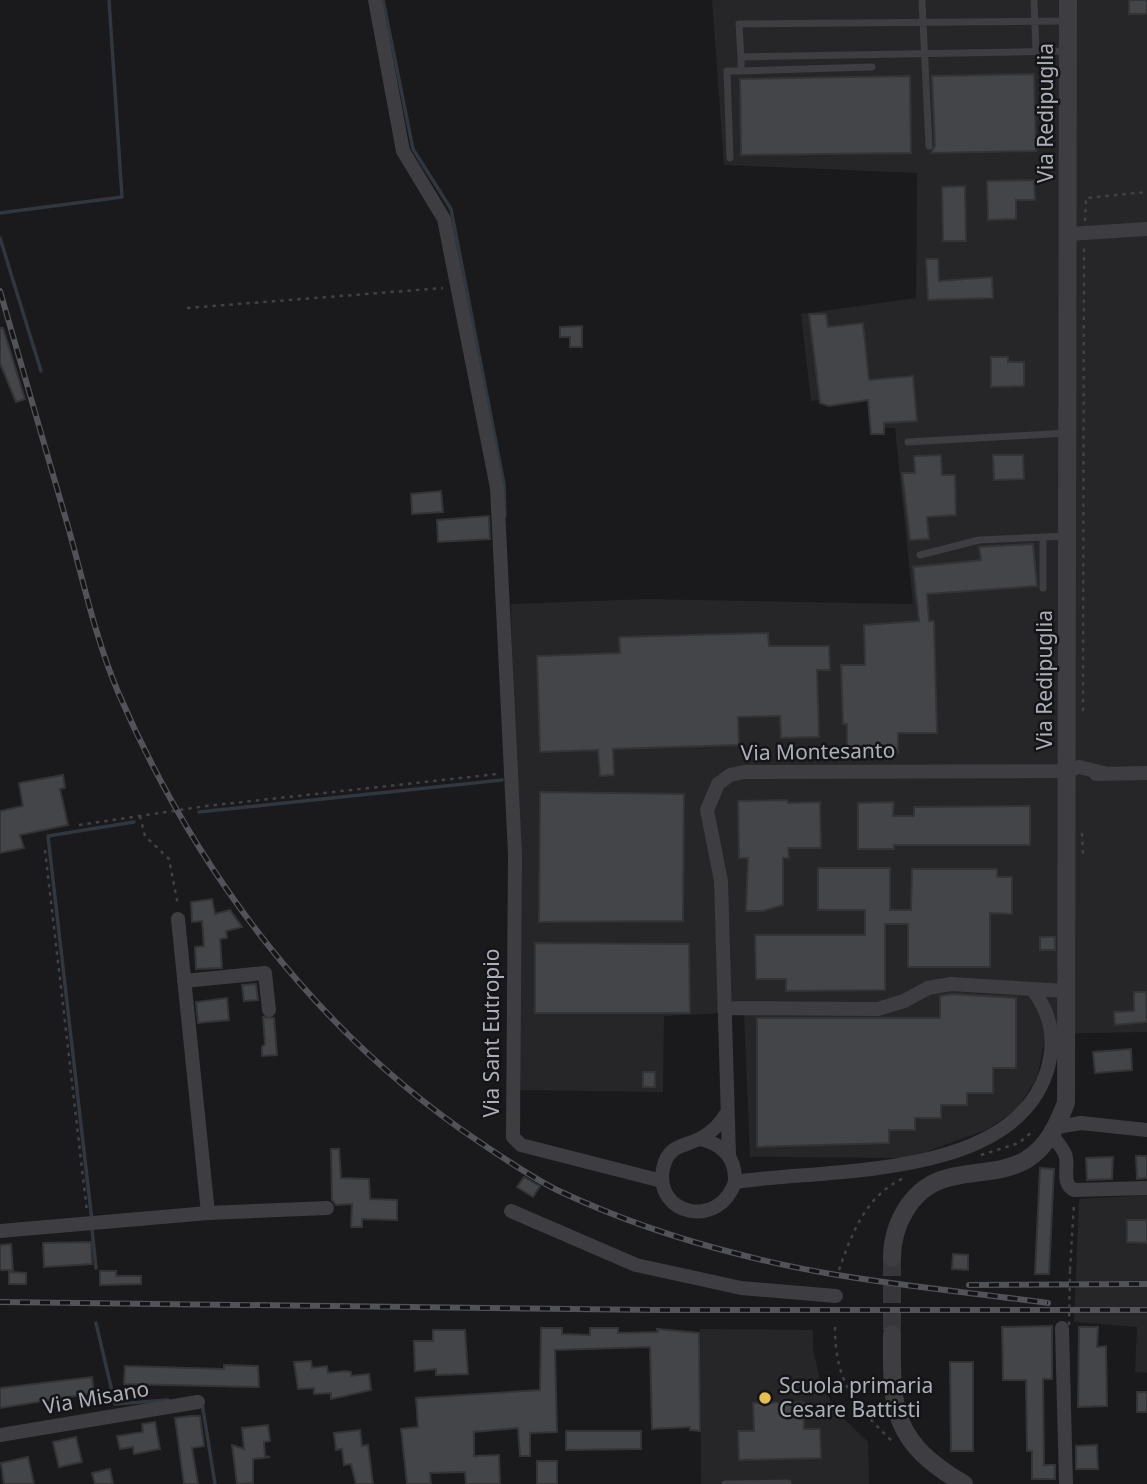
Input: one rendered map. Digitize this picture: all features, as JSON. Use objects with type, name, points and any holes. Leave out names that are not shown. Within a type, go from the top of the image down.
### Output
[{"type":"street","name":"Via Sant Eutropio","points":[[374,0],[403,151],[441,210],[496,488],[515,854],[513,1137],[520,1145],[662,1181]]},
{"type":"street","name":"Via Redipuglia","points":[[892,1258],[900,1219],[919,1194],[941,1180],[1001,1169],[1023,1162],[1054,1131],[1066,1103],[1069,433],[1077,234],[1068,0]]},
{"type":"street","points":[[1077,234],[1147,229]]},
{"type":"street","name":"Via Montesanto","points":[[729,1155],[721,881],[707,810],[718,784],[730,775],[768,771],[1068,771]]},
{"type":"street","points":[[1068,771],[1079,776],[1147,773]]},
{"type":"street","points":[[178,919],[208,1213]]},
{"type":"street","points":[[184,981],[265,973],[269,1010]]},
{"type":"street","points":[[724,1008],[878,1009],[904,1001],[928,988],[951,984],[1067,991]]},
{"type":"street","points":[[735,1182],[885,1167],[927,1160],[995,1133],[1017,1118],[1042,1085],[1051,1056],[1053,1039],[1049,1015],[1033,990]]},
{"type":"street","points":[[1066,1103],[1082,1123]]},
{"type":"street","points":[[700,1139],[711,1141],[729,1155],[735,1182],[724,1202],[715,1209],[692,1212],[672,1201],[662,1181],[663,1168],[676,1147],[700,1139],[720,1124],[726,1114]]},
{"type":"street","points":[[1147,1130],[1082,1123],[1054,1131],[1066,1157],[1066,1181],[1074,1190],[1147,1188]]},
{"type":"street","points":[[0,1231],[208,1213],[327,1208]]},
{"type":"street","points":[[512,1210],[636,1265],[741,1288],[836,1296]]},
{"type":"street","points":[[1065,1326],[1066,1484]]},
{"type":"street","points":[[892,1334],[892,1385],[901,1424],[923,1456],[964,1484]]},
{"type":"street","name":"Via Misano","points":[[0,1436],[198,1402]]},
{"type":"lane","points":[[922,0],[929,146]]},
{"type":"lane","points":[[1034,0],[1036,51]]},
{"type":"lane","points":[[741,71],[739,24],[923,20],[1068,21]]},
{"type":"lane","points":[[741,57],[1068,51]]},
{"type":"lane","points":[[730,158],[727,71],[872,67]]},
{"type":"lane","points":[[908,442],[1069,433]]},
{"type":"lane","points":[[920,555],[979,540],[1068,536]]},
{"type":"lane","points":[[1043,537],[1043,588]]},
{"type":"lane","points":[[725,1484],[788,1483]]},
{"type":"path","points":[[1083,713],[1077,234],[1086,198],[1147,192]]},
{"type":"path","points":[[187,308],[457,287]]},
{"type":"path","points":[[79,825],[511,772]]},
{"type":"path","points":[[140,816],[145,836],[164,853],[174,873],[178,919]]},
{"type":"path","points":[[1081,827],[1083,863]]},
{"type":"path","points":[[45,850],[91,1222]]},
{"type":"path","points":[[1065,1326],[1074,1190]]},
{"type":"path","points":[[835,1327],[835,1357],[846,1390],[896,1445]]},
{"type":"shaded area","points":[[712,0],[1147,0],[1147,1032],[1046,1034],[1037,1078],[1017,1109],[986,1130],[909,1158],[750,1157],[744,1012],[664,1016],[663,1092],[517,1090],[511,604],[647,599],[913,604],[895,428],[874,427],[871,393],[811,401],[801,314],[916,298],[917,173],[724,165]]},
{"type":"shaded area","points":[[1147,1195],[1147,1373],[1135,1372],[1137,1327],[1074,1322],[1079,1199]]},
{"type":"shaded area","name":"Scuola primaria Cesare Battisti","points":[[700,1329],[813,1330],[813,1349],[820,1380],[835,1410],[868,1442],[869,1484],[701,1484]]},
{"type":"building","points":[[1129,0],[1147,0],[1147,14],[1129,14]]},
{"type":"building","points":[[1034,74],[1036,151],[931,153],[935,146],[932,76]]},
{"type":"building","points":[[910,76],[911,153],[741,155],[740,79]]},
{"type":"building","points":[[1034,180],[1035,200],[1016,200],[1016,219],[988,220],[987,181]]},
{"type":"building","points":[[965,186],[966,241],[943,241],[942,187]]},
{"type":"building","points":[[926,259],[938,259],[939,281],[992,277],[993,298],[928,300]]},
{"type":"building","points":[[809,314],[826,314],[828,327],[863,323],[869,380],[913,376],[917,421],[884,423],[884,434],[871,434],[868,400],[829,406],[820,403]]},
{"type":"building","points":[[582,326],[582,347],[570,347],[570,337],[560,337],[560,327]]},
{"type":"building","points":[[0,328],[3,328],[25,399],[16,402],[0,363]]},
{"type":"building","points":[[991,357],[1008,357],[1008,362],[1024,362],[1024,386],[991,387]]},
{"type":"building","points":[[941,455],[942,475],[955,475],[956,515],[927,517],[929,539],[910,540],[902,473],[915,473],[914,456]]},
{"type":"building","points":[[993,455],[1023,455],[1024,479],[994,480]]},
{"type":"building","points":[[441,491],[443,512],[412,514],[411,494]]},
{"type":"building","points":[[489,516],[490,539],[438,542],[437,520]]},
{"type":"building","points":[[1033,544],[1037,586],[927,594],[929,621],[934,621],[937,733],[898,733],[898,753],[847,753],[841,665],[865,665],[864,625],[919,621],[913,567],[981,560],[979,547]]},
{"type":"building","points":[[768,633],[769,646],[829,646],[830,670],[817,670],[819,737],[781,738],[780,716],[738,717],[739,745],[613,749],[614,775],[600,776],[598,750],[540,752],[537,656],[620,653],[619,637]]},
{"type":"building","points":[[63,775],[65,788],[60,789],[68,825],[20,835],[24,848],[0,853],[0,811],[23,806],[19,783]]},
{"type":"building","points":[[540,792],[684,794],[683,921],[539,922]]},
{"type":"building","points":[[787,800],[788,803],[820,802],[821,848],[788,848],[789,858],[783,858],[783,905],[763,911],[746,911],[748,858],[739,858],[738,801]]},
{"type":"building","points":[[894,802],[893,816],[914,816],[914,807],[1030,806],[1030,845],[894,845],[894,849],[858,849],[858,803]]},
{"type":"building","points":[[818,868],[890,868],[890,910],[911,910],[912,869],[997,869],[997,877],[1012,877],[1012,914],[990,913],[990,967],[908,967],[908,924],[885,924],[885,990],[786,991],[786,979],[756,979],[755,935],[865,935],[865,910],[818,910]]},
{"type":"building","points":[[212,899],[215,914],[230,910],[242,927],[226,931],[227,938],[220,939],[222,968],[196,969],[195,947],[204,946],[202,921],[192,922],[191,902]]},
{"type":"building","points":[[1040,937],[1055,937],[1055,950],[1040,950]]},
{"type":"building","points":[[535,943],[689,944],[690,1013],[535,1013]]},
{"type":"building","points":[[256,984],[258,1000],[244,1001],[242,985]]},
{"type":"building","points":[[1134,992],[1146,992],[1147,1022],[1115,1025],[1114,1012],[1134,1011]]},
{"type":"building","points":[[952,994],[1016,998],[1016,1068],[993,1068],[993,1093],[967,1093],[967,1105],[941,1105],[941,1118],[915,1118],[915,1130],[889,1130],[889,1143],[757,1147],[757,1018],[940,1018],[940,996]]},
{"type":"building","points":[[227,998],[229,1020],[198,1023],[196,1002]]},
{"type":"building","points":[[263,1017],[274,1018],[277,1055],[262,1056],[262,1047],[265,1044]]},
{"type":"building","points":[[1131,1049],[1132,1070],[1095,1073],[1093,1052]]},
{"type":"building","points":[[643,1072],[655,1072],[655,1087],[643,1087]]},
{"type":"building","points":[[331,1149],[339,1149],[341,1178],[369,1179],[370,1199],[397,1200],[397,1220],[362,1219],[362,1227],[351,1227],[352,1204],[336,1205],[332,1200]]},
{"type":"building","points":[[1136,1156],[1147,1156],[1147,1178],[1137,1179]]},
{"type":"building","points":[[1113,1157],[1112,1179],[1087,1180],[1086,1158]]},
{"type":"building","points":[[1040,1168],[1054,1169],[1049,1274],[1035,1274]]},
{"type":"building","points":[[524,1177],[540,1186],[533,1197],[517,1187]]},
{"type":"building","points":[[1127,1220],[1147,1220],[1147,1243],[1127,1242]]},
{"type":"building","points":[[91,1242],[92,1264],[44,1267],[43,1243]]},
{"type":"building","points":[[11,1244],[13,1270],[0,1270],[0,1245]]},
{"type":"building","points":[[953,1254],[968,1255],[968,1270],[952,1269]]},
{"type":"building","points":[[100,1271],[116,1271],[116,1276],[141,1276],[141,1284],[100,1285]]},
{"type":"building","points":[[9,1272],[26,1273],[26,1284],[9,1284]]},
{"type":"building","points":[[1052,1326],[1052,1379],[1043,1379],[1044,1465],[1055,1465],[1055,1479],[1032,1479],[1032,1451],[1027,1451],[1026,1380],[1003,1380],[1002,1327]]},
{"type":"building","points":[[1079,1327],[1098,1327],[1097,1347],[1106,1346],[1107,1406],[1078,1407]]},
{"type":"building","points":[[541,1328],[562,1328],[562,1334],[590,1335],[590,1328],[618,1328],[618,1333],[658,1332],[657,1329],[699,1333],[700,1431],[690,1430],[690,1427],[652,1429],[650,1347],[555,1350],[557,1432],[530,1433],[530,1456],[520,1456],[518,1428],[474,1432],[474,1456],[499,1455],[500,1484],[466,1484],[465,1472],[430,1473],[431,1484],[407,1484],[401,1429],[418,1427],[416,1398],[540,1390]]},
{"type":"building","points":[[433,1330],[465,1330],[468,1374],[436,1375],[436,1369],[415,1371],[414,1341],[433,1341]]},
{"type":"building","points":[[311,1361],[312,1368],[327,1366],[328,1373],[345,1371],[351,1372],[351,1376],[369,1374],[371,1390],[331,1399],[331,1393],[314,1394],[314,1388],[298,1389],[294,1362]]},
{"type":"building","points":[[950,1362],[973,1362],[973,1451],[951,1451]]},
{"type":"building","points":[[224,1365],[258,1366],[259,1387],[124,1384],[125,1366],[224,1369]]},
{"type":"building","points":[[92,1377],[94,1393],[0,1408],[0,1388]]},
{"type":"building","points":[[1137,1392],[1147,1392],[1147,1412],[1137,1412]]},
{"type":"building","points":[[803,1402],[804,1429],[820,1429],[821,1458],[739,1460],[738,1431],[754,1431],[753,1403]]},
{"type":"building","points":[[200,1416],[204,1446],[192,1448],[198,1484],[184,1484],[175,1418]]},
{"type":"building","points":[[155,1422],[160,1449],[134,1454],[133,1447],[120,1449],[117,1436],[143,1432],[142,1424]]},
{"type":"building","points":[[268,1425],[270,1441],[264,1442],[265,1456],[270,1457],[253,1459],[253,1483],[237,1484],[232,1445],[244,1449],[242,1428]]},
{"type":"building","points":[[360,1430],[362,1446],[368,1445],[373,1484],[356,1484],[351,1464],[344,1465],[342,1449],[336,1450],[334,1433]]},
{"type":"building","points":[[566,1431],[641,1431],[641,1449],[566,1450]]},
{"type":"building","points":[[76,1437],[82,1462],[59,1467],[53,1442]]},
{"type":"building","points":[[1097,1445],[1098,1469],[1076,1469],[1076,1446]]},
{"type":"building","points":[[28,1457],[34,1484],[4,1484],[1,1463]]},
{"type":"building","points":[[537,1461],[557,1461],[557,1484],[537,1484]]},
{"type":"building","points":[[110,1469],[113,1484],[95,1484],[92,1473]]},
{"type":"waterway","points":[[0,213],[122,197],[109,0]]},
{"type":"waterway","points":[[383,0],[413,149],[451,209],[504,484],[505,516]]},
{"type":"waterway","points":[[0,238],[41,371]]},
{"type":"waterway","points":[[199,812],[502,780]]},
{"type":"waterway","points":[[92,1221],[48,836],[134,822]]},
{"type":"waterway","points":[[92,1229],[96,1268]]},
{"type":"waterway","points":[[96,1323],[115,1404],[168,1400]]},
{"type":"waterway","points":[[202,1403],[215,1484]]},
{"type":"tunnel","points":[[892,1258],[892,1334]]},
{"type":"railway","points":[[0,291],[103,652],[118,692],[149,758],[184,823],[267,944],[315,1000],[366,1052],[422,1100],[518,1168],[557,1190],[623,1218],[715,1248],[815,1271],[1048,1303]]},
{"type":"railway","points":[[969,1285],[1147,1284]]},
{"type":"railway","points":[[0,1302],[653,1310],[1147,1310]]},
{"type":"place","name":"Scuola primaria Cesare Battisti","points":[[765,1398]]}]
